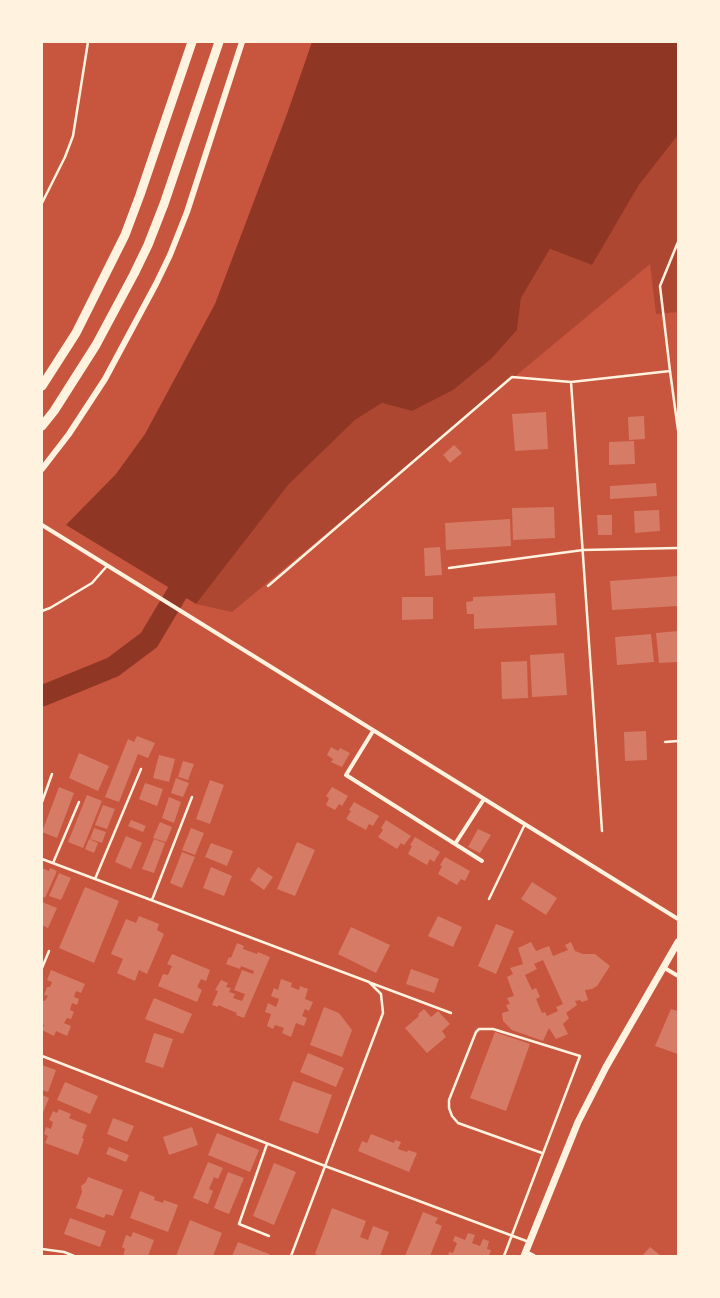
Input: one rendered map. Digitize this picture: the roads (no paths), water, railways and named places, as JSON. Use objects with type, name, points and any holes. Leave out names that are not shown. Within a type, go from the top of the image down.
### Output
[{"type":"highway","points":[[42,386],[76,333],[125,235],[192,42]]},
{"type":"highway","points":[[42,426],[54,411],[96,345],[148,245],[164,204],[219,42]]},
{"type":"main road","points":[[525,1254],[578,1122],[606,1067],[678,942]]},
{"type":"street","points":[[42,469],[69,434],[105,379],[170,255],[187,212],[242,42]]},
{"type":"street","points":[[42,525],[678,919]]},
{"type":"street","points":[[373,731],[346,775],[482,861]]},
{"type":"street","points":[[456,844],[484,799]]},
{"type":"street","points":[[664,967],[678,976]]},
{"type":"street","points":[[525,1254],[534,1256]]},
{"type":"lane","points":[[42,203],[65,157],[73,136],[88,42]]},
{"type":"lane","points":[[678,242],[660,286],[678,430]]},
{"type":"lane","points":[[268,586],[512,377],[571,382],[670,372]]},
{"type":"lane","points":[[571,382],[602,831]]},
{"type":"lane","points":[[449,568],[583,550],[678,548]]},
{"type":"lane","points":[[42,611],[50,608],[92,583],[107,566]]},
{"type":"lane","points":[[665,742],[678,741]]},
{"type":"lane","points":[[95,879],[141,769]]},
{"type":"lane","points":[[42,802],[52,774]]},
{"type":"lane","points":[[152,900],[192,797]]},
{"type":"lane","points":[[53,863],[79,802]]},
{"type":"lane","points":[[489,899],[525,824]]},
{"type":"lane","points":[[42,858],[451,1013]]},
{"type":"lane","points":[[42,968],[49,951]]},
{"type":"lane","points":[[291,1256],[383,1013],[381,994],[368,982]]},
{"type":"lane","points":[[504,1256],[580,1056],[493,1029],[480,1029],[476,1032],[449,1100],[448,1108],[452,1116],[458,1122],[542,1153]]},
{"type":"lane","points":[[42,1056],[267,1144],[529,1242]]},
{"type":"lane","points":[[267,1144],[239,1224],[268,1236]]},
{"type":"lane","points":[[42,1249],[64,1252],[74,1256]]},
{"type":"waterway","points":[[42,696],[113,667],[149,640],[192,568]]}]
